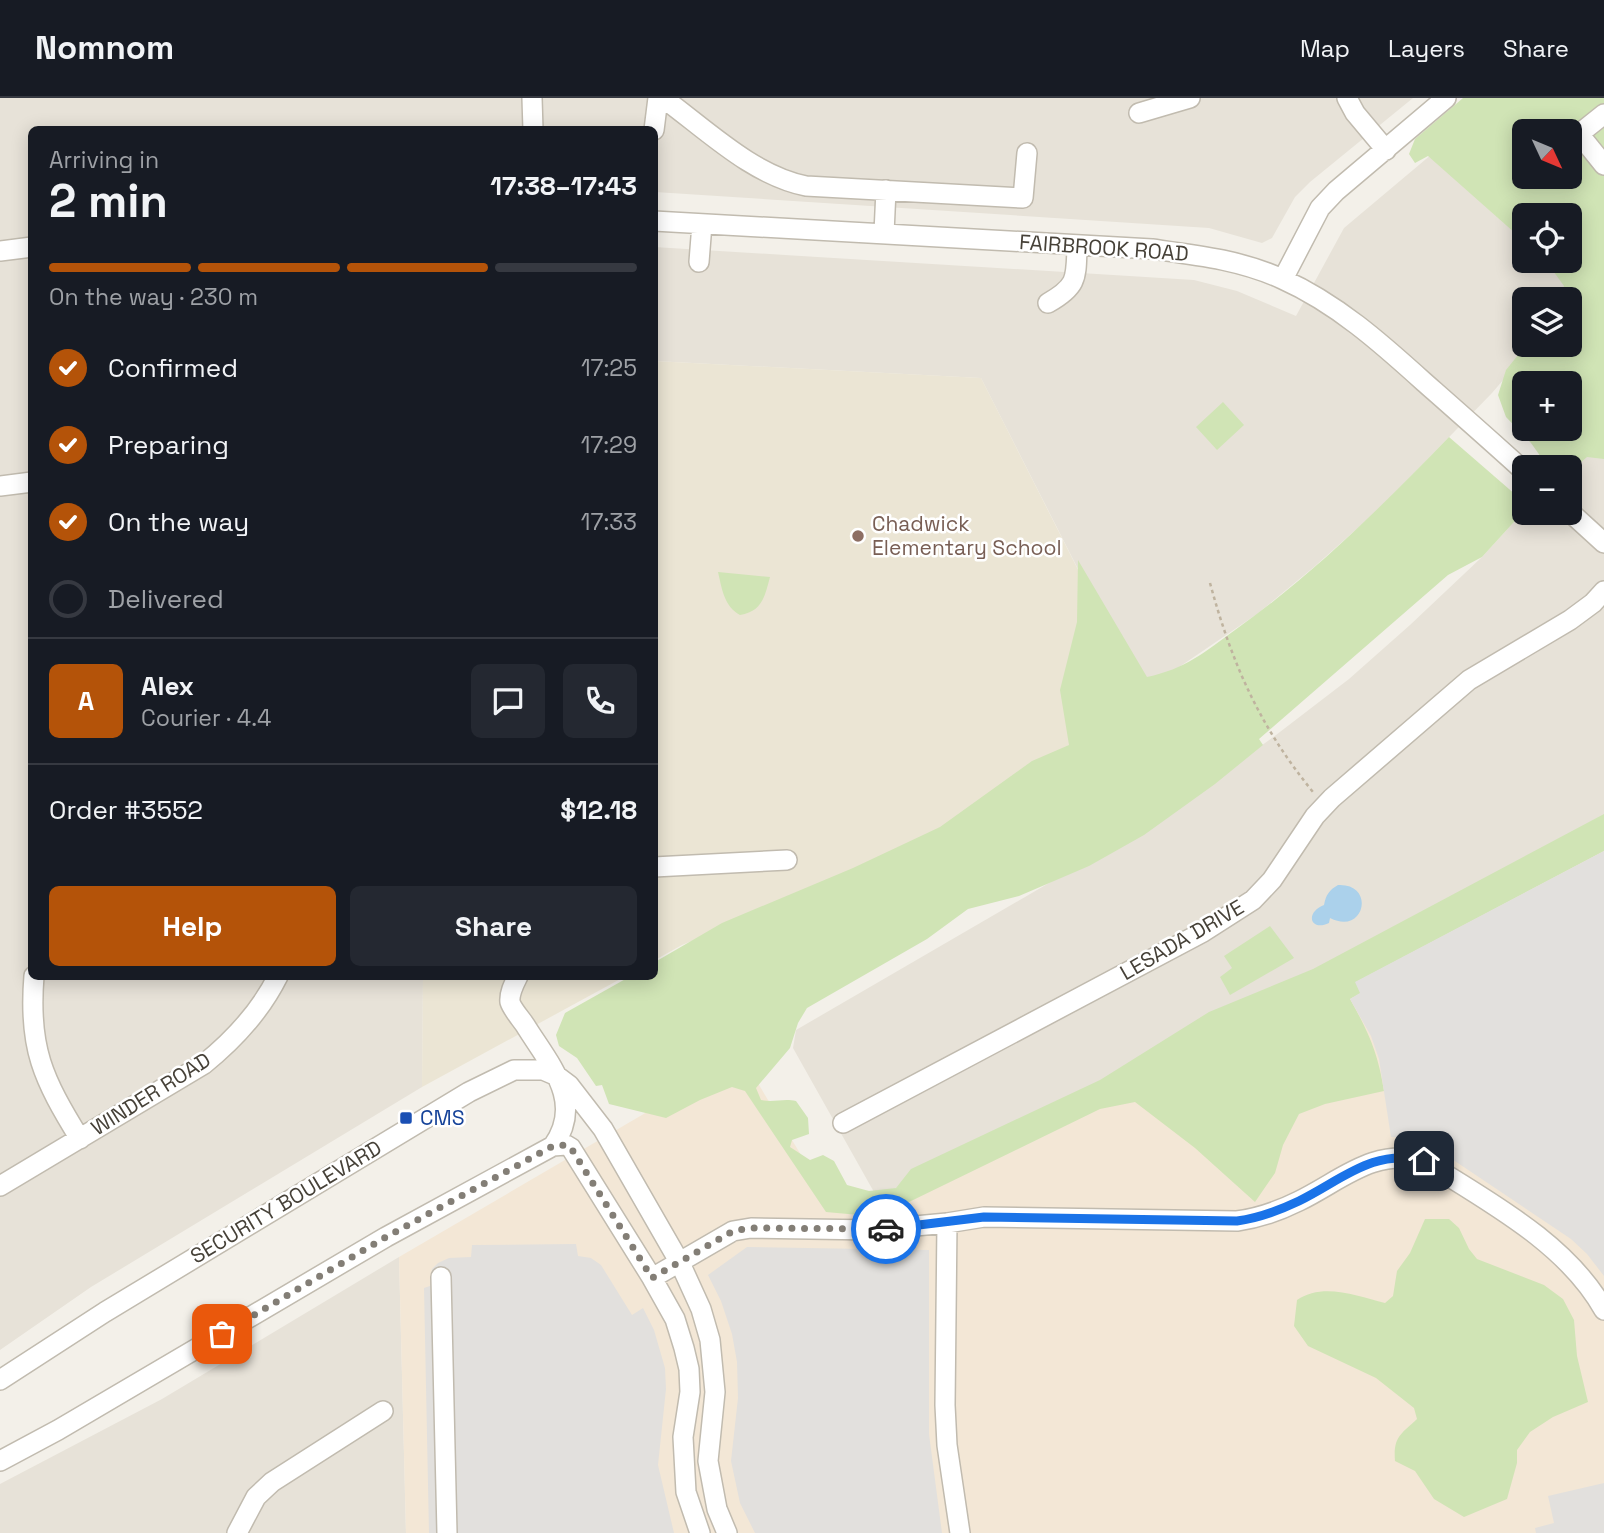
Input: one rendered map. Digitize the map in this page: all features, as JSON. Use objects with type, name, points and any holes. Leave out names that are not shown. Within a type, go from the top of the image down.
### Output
[{"type":"street","points":[[532,98],[533,126]]},
{"type":"street","points":[[654,126],[657,98]]},
{"type":"street","points":[[663,98],[752,164],[787,182],[806,186],[1023,198],[1027,153]]},
{"type":"street","points":[[1139,113],[1190,98]]},
{"type":"street","points":[[1347,98],[1355,113],[1387,150]]},
{"type":"street","points":[[1283,279],[1320,208],[1336,191],[1446,98]]},
{"type":"street","points":[[1604,114],[1579,134],[1604,165]]},
{"type":"street","points":[[884,233],[886,190]]},
{"type":"street","name":"FAIRBROOK ROAD","points":[[658,221],[1152,249],[1201,255],[1247,265],[1283,279],[1322,301],[1367,332],[1512,460]]},
{"type":"street","points":[[699,262],[702,224]]},
{"type":"street","points":[[1048,303],[1066,293],[1072,286],[1076,276],[1077,246]]},
{"type":"street","points":[[0,251],[28,248]]},
{"type":"street","points":[[0,486],[28,482]]},
{"type":"street","points":[[1582,523],[1604,542]]},
{"type":"street","name":"LESADA DRIVE","points":[[843,1123],[1234,914],[1253,900],[1272,880],[1296,841],[1324,806],[1454,692],[1540,636],[1570,620],[1604,591]]},
{"type":"street","points":[[658,867],[787,860]]},
{"type":"street","points":[[34,980],[32,1026],[37,1052],[44,1076],[80,1139]]},
{"type":"street","name":"WINDER ROAD","points":[[0,1186],[204,1064],[231,1043],[268,996],[276,980]]},
{"type":"street","points":[[511,980],[510,1003],[557,1076],[566,1101],[566,1119],[560,1136],[562,1147],[652,1278],[675,1319],[689,1369],[690,1392],[683,1437],[687,1492],[700,1533]]},
{"type":"street","name":"SECURITY BOULEVARD","points":[[0,1380],[105,1312],[469,1092],[514,1070],[543,1070],[557,1076]]},
{"type":"street","points":[[557,1076],[569,1085],[603,1129],[680,1263],[701,1310],[710,1340],[715,1392],[708,1461],[717,1509],[727,1533]]},
{"type":"street","points":[[0,1461],[58,1430],[386,1237],[562,1147]]},
{"type":"street","points":[[652,1278],[733,1231],[751,1228],[873,1230],[984,1217],[1237,1221],[1260,1218],[1300,1201],[1362,1166],[1406,1156],[1424,1161],[1543,1239],[1573,1267],[1594,1292],[1604,1310]]},
{"type":"street","points":[[947,1223],[945,1405],[947,1445],[960,1533]]},
{"type":"street","points":[[441,1277],[447,1533]]},
{"type":"street","points":[[237,1533],[257,1497],[272,1482],[383,1411]]},
{"type":"path","points":[[1210,583],[1232,654],[1259,714],[1283,753],[1324,806]]},
{"type":"shaded area","points":[[0,98],[1413,98],[1310,182],[1295,197],[1272,238],[1262,243],[1209,228],[658,192],[658,126],[28,126],[28,980],[423,980],[422,1087],[91,1287],[0,1350]]},
{"type":"shaded area","points":[[1432,154],[1512,222],[1512,273],[1562,273],[1566,287],[1512,287],[1512,357],[1523,357],[1492,393],[1379,509],[1314,567],[1257,614],[1141,693],[981,378],[658,361],[658,247],[1194,280],[1237,291],[1296,316],[1344,228]]},
{"type":"shaded area","name":"Chadwick Elementary School","points":[[658,361],[981,378],[1147,706],[914,849],[682,945],[658,958]]},
{"type":"shaded area","points":[[1604,419],[1604,822],[879,1201],[793,1048],[796,1030],[1080,865],[1215,779],[1349,679],[1482,557],[1512,524],[1582,525],[1582,455],[1578,455]]},
{"type":"shaded area","points":[[1604,822],[1604,1533],[406,1533],[399,1257],[731,1063],[747,1065],[828,1200],[887,1201]]},
{"type":"shaded area","points":[[1604,851],[1604,1276],[1571,1239],[1428,1143],[1412,1138],[1391,1137],[1379,1059],[1371,1036],[1350,999],[1360,993],[1355,982]]},
{"type":"shaded area","points":[[423,980],[618,980],[422,1087]]},
{"type":"shaded area","points":[[576,1244],[578,1256],[591,1258],[601,1265],[632,1315],[643,1308],[654,1330],[665,1368],[666,1389],[658,1465],[674,1533],[429,1533],[424,1288],[430,1286],[432,1269],[449,1258],[471,1257],[472,1245]]},
{"type":"shaded area","points":[[747,1247],[929,1250],[929,1434],[942,1533],[755,1533],[740,1503],[731,1461],[738,1398],[737,1362],[732,1334],[721,1301],[708,1275]]},
{"type":"shaded area","points":[[399,1257],[406,1533],[0,1533],[0,1484],[162,1399]]},
{"type":"shaded area","points":[[1604,1483],[1604,1533],[1536,1533],[1535,1528],[1554,1523],[1548,1496]]},
{"type":"green space","points":[[1463,98],[1604,98],[1604,459],[1587,457],[1582,461],[1582,455],[1540,455],[1529,441],[1582,441],[1582,371],[1512,371],[1512,423],[1506,417],[1498,395],[1506,370],[1516,357],[1582,357],[1582,287],[1564,287],[1555,273],[1582,273],[1582,203],[1512,203],[1512,230],[1428,156],[1415,163],[1409,154],[1415,139]]},
{"type":"green space","points":[[1223,402],[1244,425],[1217,450],[1196,427]]},
{"type":"green space","points":[[1449,437],[1512,492],[1512,524],[1482,557],[1448,575],[1259,739],[1263,745],[1215,784],[1144,835],[1089,866],[1019,896],[968,909],[927,939],[807,1008],[798,1023],[790,1048],[756,1088],[761,1100],[796,1101],[808,1118],[809,1134],[792,1140],[790,1147],[810,1160],[823,1155],[834,1161],[847,1185],[869,1191],[896,1188],[911,1169],[1100,1080],[1209,1012],[1313,969],[1604,814],[1604,851],[1356,982],[1361,993],[1350,999],[1372,1044],[1384,1091],[1325,1104],[1299,1114],[1283,1145],[1275,1173],[1255,1202],[1195,1148],[1135,1102],[1100,1109],[909,1202],[859,1215],[826,1212],[745,1091],[732,1087],[666,1118],[609,1104],[602,1085],[596,1086],[577,1058],[559,1046],[556,1035],[565,1013],[624,980],[658,980],[658,960],[722,923],[853,868],[940,827],[1032,761],[1069,745],[1060,690],[1077,622],[1078,560],[1147,677],[1173,669],[1204,652],[1320,563]]},
{"type":"green space","points":[[718,572],[770,577],[758,607],[740,615],[730,607],[724,596]]},
{"type":"green space","points":[[1270,926],[1294,958],[1230,995],[1220,977],[1232,968],[1224,956]]},
{"type":"green space","points":[[1425,1219],[1449,1219],[1459,1228],[1477,1259],[1544,1285],[1563,1299],[1574,1320],[1577,1356],[1588,1402],[1553,1417],[1530,1432],[1517,1450],[1517,1463],[1507,1499],[1464,1517],[1434,1499],[1415,1471],[1395,1461],[1397,1441],[1417,1419],[1414,1408],[1376,1378],[1308,1346],[1294,1326],[1297,1300],[1318,1292],[1340,1292],[1385,1303],[1393,1296],[1397,1271],[1410,1253]]},
{"type":"water","points":[[1338,885],[1358,892],[1361,908],[1358,915],[1342,922],[1330,918],[1329,923],[1323,925],[1314,923],[1314,912],[1324,905],[1328,893]]},
{"type":"way so far","points":[[222,1334],[386,1237],[560,1144],[571,1148],[652,1278],[733,1231],[751,1228],[886,1229]]},
{"type":"place","name":"Chadwick Elementary School","points":[[858,536]]},
{"type":"place","name":"CMS","points":[[406,1118]]},
{"type":"route","points":[[886,1229],[984,1217],[1237,1221],[1260,1218],[1278,1211],[1362,1166],[1380,1160],[1406,1156],[1424,1161]]}]
